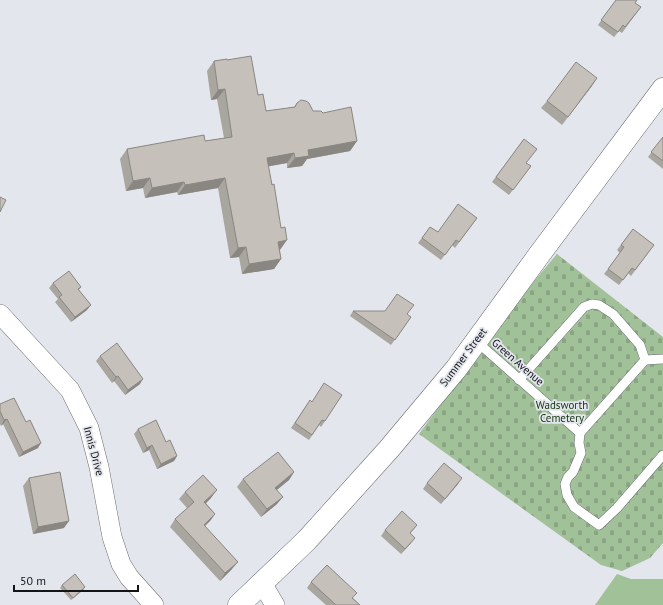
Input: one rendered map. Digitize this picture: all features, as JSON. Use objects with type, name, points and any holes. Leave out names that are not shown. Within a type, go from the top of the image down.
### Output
[{"type":"street","name":"Summer Street","points":[[239,605],[307,540],[389,449],[456,369],[663,89]]},
{"type":"street","name":"Innis Drive","points":[[0,314],[70,390],[88,428],[99,467],[112,537],[121,564],[129,577],[154,605]]},
{"type":"street","points":[[262,583],[275,605]]},
{"type":"lane","points":[[520,380],[584,307],[592,304],[599,305],[613,314],[640,345],[645,360]]},
{"type":"lane","name":"Green Avenue","points":[[476,341],[580,433]]},
{"type":"lane","points":[[663,359],[645,360],[580,433],[579,443],[581,453],[573,472],[568,477],[565,484],[567,495],[574,507],[599,525],[617,508],[663,455]]},
{"type":"green space","name":"Wadsworth Cemetery","points":[[557,254],[663,337],[663,543],[650,558],[622,571],[601,565],[419,434],[518,300]]},
{"type":"green space","points":[[617,574],[631,579],[663,579],[663,605],[595,605]]},
{"type":"building","points":[[616,0],[637,0],[635,3],[641,7],[625,27],[623,25],[618,32],[601,20]]},
{"type":"building","points":[[251,56],[258,95],[263,94],[266,111],[295,107],[301,100],[309,103],[313,111],[321,111],[323,113],[351,107],[357,141],[308,150],[309,156],[295,158],[294,153],[267,158],[272,185],[274,184],[281,228],[285,227],[287,240],[278,242],[281,259],[249,264],[246,247],[238,248],[225,178],[185,185],[184,182],[152,188],[150,178],[133,181],[127,149],[204,135],[205,141],[232,137],[225,89],[218,90],[214,61]]},
{"type":"building","points":[[576,62],[597,78],[568,117],[547,101]]},
{"type":"building","points":[[663,137],[663,161],[651,152]]},
{"type":"building","points":[[524,139],[537,149],[526,163],[531,166],[513,190],[496,177]]},
{"type":"building","points":[[0,197],[6,200],[0,212]]},
{"type":"building","points":[[458,204],[477,218],[459,242],[456,240],[445,255],[422,238],[430,227],[438,232]]},
{"type":"building","points":[[633,229],[654,245],[635,270],[632,268],[623,280],[608,269],[624,247],[621,245]]},
{"type":"building","points":[[69,271],[81,287],[78,289],[91,305],[75,317],[59,297],[62,295],[53,283]]},
{"type":"building","points":[[397,294],[414,305],[407,314],[411,317],[395,340],[353,311],[385,311]]},
{"type":"building","points":[[117,343],[143,379],[128,390],[100,356]]},
{"type":"building","points":[[324,383],[342,395],[325,421],[322,420],[312,435],[295,423],[310,400],[312,402]]},
{"type":"building","points":[[14,398],[26,422],[30,420],[41,443],[23,452],[7,419],[4,420],[0,411],[0,404]]},
{"type":"building","points":[[156,420],[166,442],[170,440],[177,456],[161,464],[152,445],[147,448],[138,429]]},
{"type":"building","points":[[278,452],[294,472],[275,488],[283,497],[267,509],[243,479]]},
{"type":"building","points":[[444,463],[462,478],[445,499],[427,483]]},
{"type":"building","points":[[60,472],[69,521],[38,527],[29,478]]},
{"type":"building","points":[[203,475],[217,490],[204,502],[215,514],[204,525],[238,562],[225,573],[175,519],[194,502],[185,492]]},
{"type":"building","points":[[402,511],[417,525],[410,533],[415,538],[405,549],[385,530]]},
{"type":"building","points":[[327,565],[357,593],[352,598],[360,605],[336,605],[311,582]]},
{"type":"building","points":[[75,574],[85,587],[73,598],[62,585]]}]
